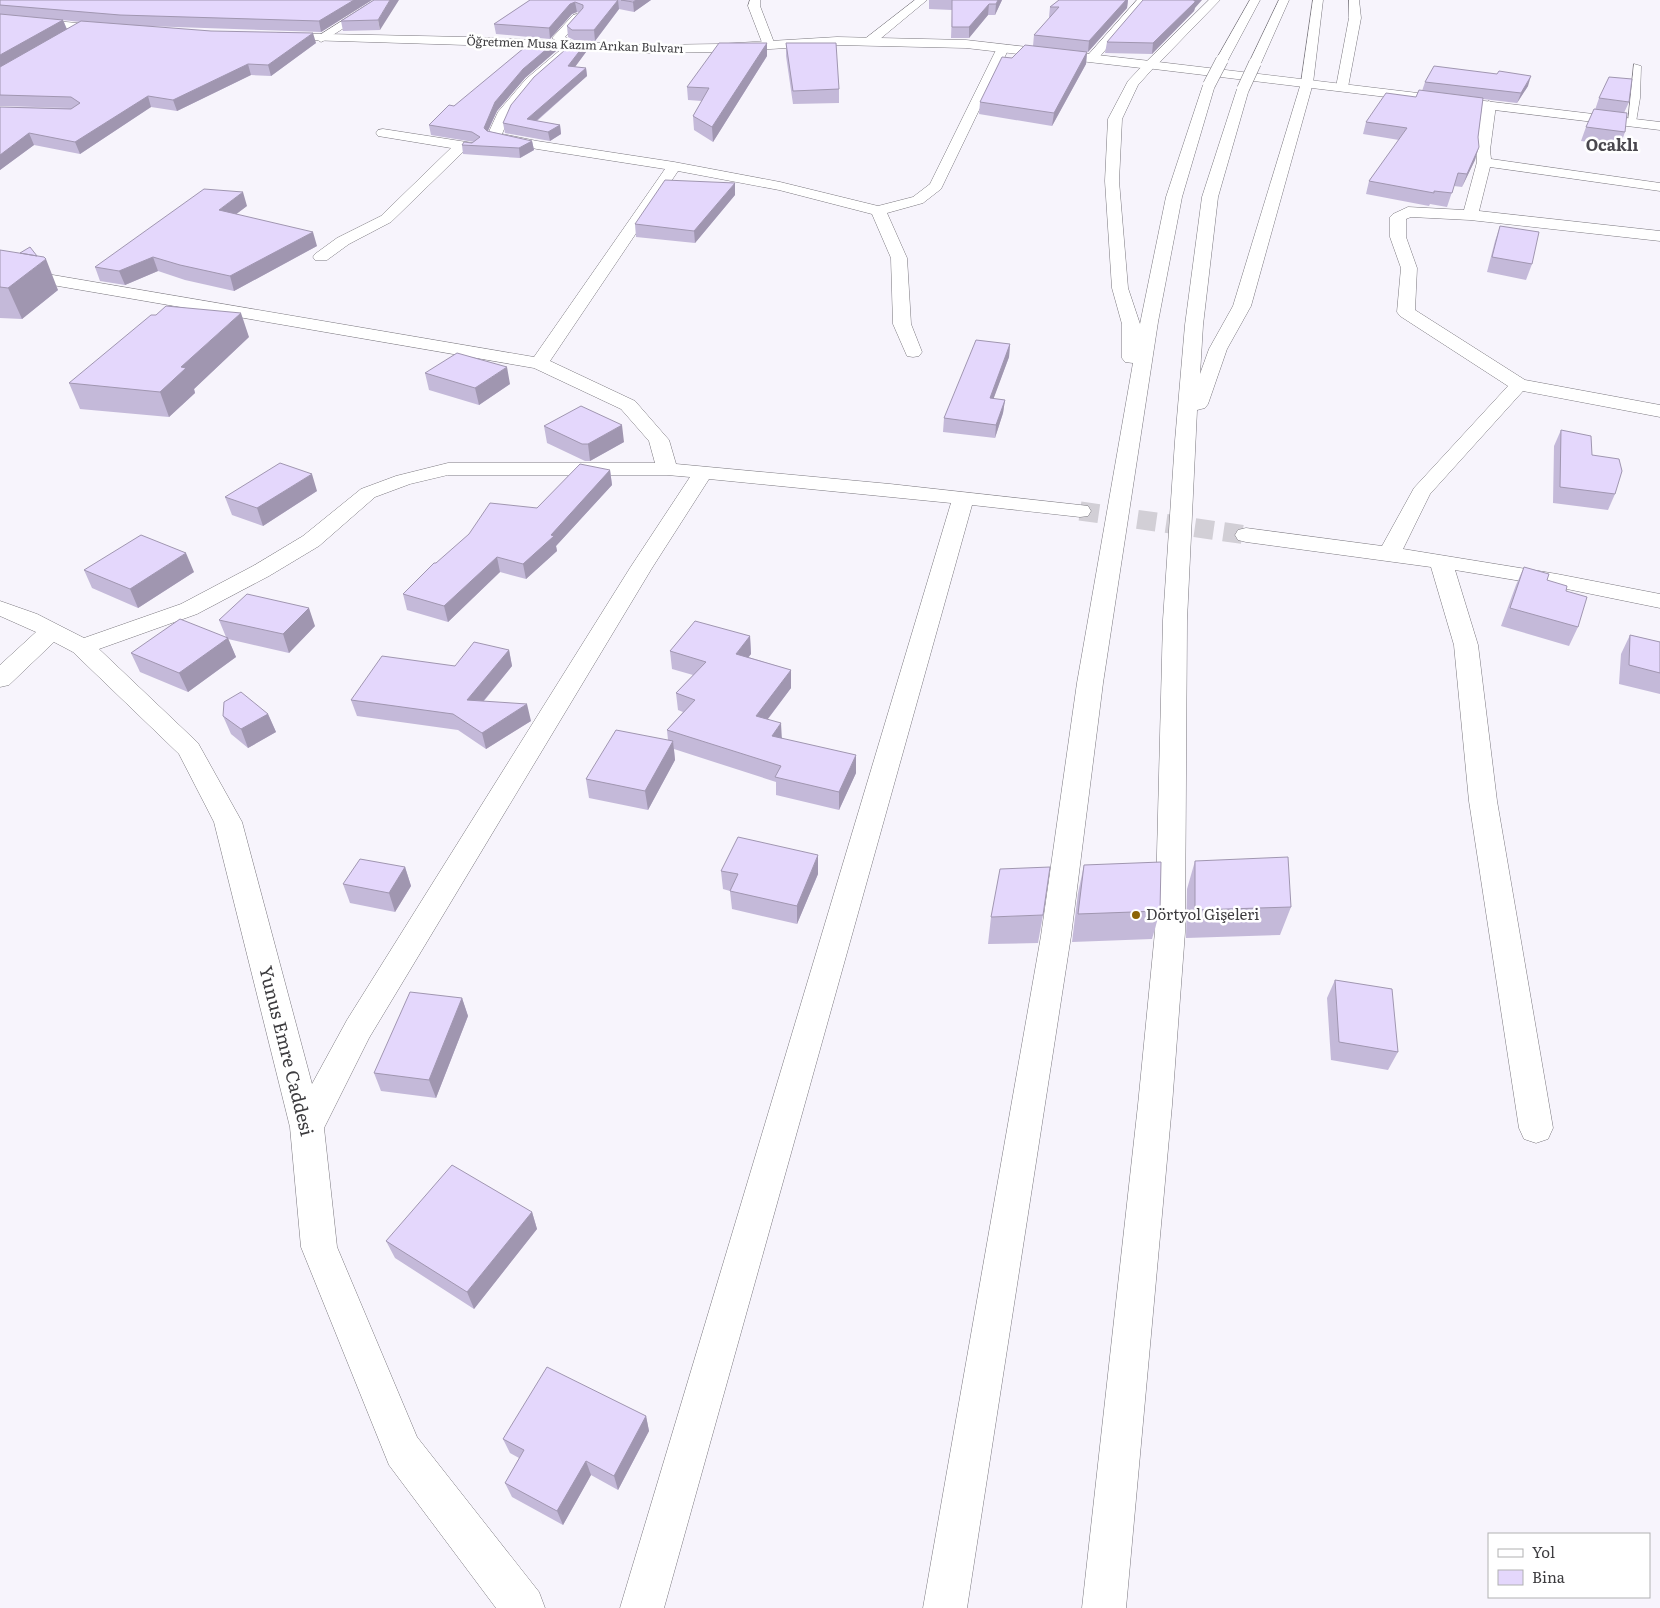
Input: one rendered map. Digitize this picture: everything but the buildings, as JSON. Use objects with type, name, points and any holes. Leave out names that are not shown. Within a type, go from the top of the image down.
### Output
[{"type":"main road","points":[[321,38],[383,0]]},
{"type":"main road","points":[[756,0],[754,6],[769,45]]},
{"type":"main road","points":[[870,41],[922,0]]},
{"type":"main road","points":[[1130,439],[1131,324],[1120,288],[1112,181],[1115,119],[1132,84],[1215,0]]},
{"type":"main road","points":[[945,1608],[1056,936],[1090,683],[1149,322],[1174,197],[1209,85],[1255,0]]},
{"type":"main road","points":[[1104,1608],[1155,1105],[1170,932],[1175,620],[1185,441],[1194,325],[1210,197],[1243,89],[1284,0]]},
{"type":"main road","points":[[1185,441],[1218,349],[1242,306],[1307,83],[1318,0]]},
{"type":"main road","points":[[1342,87],[1355,18],[1354,0]]},
{"type":"main road","points":[[1092,58],[1138,2]]},
{"type":"main road","points":[[383,133],[474,148],[494,136],[505,112],[530,82],[572,46],[558,38],[577,18]]},
{"type":"main road","points":[[0,19],[123,30]]},
{"type":"main road","points":[[66,36],[81,27]]},
{"type":"main road","name":"Öğretmen Musa Kazım Arıkan Bulvarı","points":[[263,36],[649,49],[720,48],[837,41],[966,44],[1489,104],[1660,126]]},
{"type":"main road","points":[[494,136],[536,145],[674,166],[780,186],[878,210],[918,200],[936,186],[1003,48]]},
{"type":"main road","points":[[1470,215],[1484,162],[1483,150],[1489,104]]},
{"type":"main road","points":[[321,257],[343,241],[386,219],[461,146]]},
{"type":"main road","points":[[1484,162],[1660,187]]},
{"type":"main road","points":[[539,363],[674,166]]},
{"type":"main road","points":[[878,210],[899,258],[902,324],[913,352]]},
{"type":"main road","points":[[1660,236],[1470,215],[1408,212],[1398,217],[1398,237],[1409,268],[1406,312],[1519,385],[1660,411]]},
{"type":"main road","points":[[0,271],[539,363],[628,405],[658,440],[667,469]]},
{"type":"main road","points":[[1390,553],[1421,492],[1519,385]]},
{"type":"main road","points":[[82,647],[189,609],[261,571],[311,540],[368,493],[403,480],[448,469],[667,469],[890,490],[1080,511]]},
{"type":"main road","points":[[307,1127],[358,1029],[641,568],[704,473]]},
{"type":"main road","points":[[642,1608],[963,499]]},
{"type":"main road","points":[[1246,535],[1441,561],[1576,583],[1660,602]]},
{"type":"main road","points":[[1441,561],[1466,645],[1483,801],[1536,1128]]},
{"type":"main road","name":"Yunus Emre Caddesi","points":[[0,608],[29,619],[82,647],[189,749],[228,822],[307,1127],[319,1247],[403,1451],[523,1608]]},
{"type":"main road","points":[[0,679],[51,631]]},
{"type":"lane","points":[[1632,122],[1636,98],[1637,66]]},
{"type":"tunnel","points":[[1080,511],[1246,535]]},
{"type":"place","name":"Dörtyol Gişeleri","points":[[1136,915]]},
{"type":"district","name":"Ocaklı","points":[[1612,145]]}]
